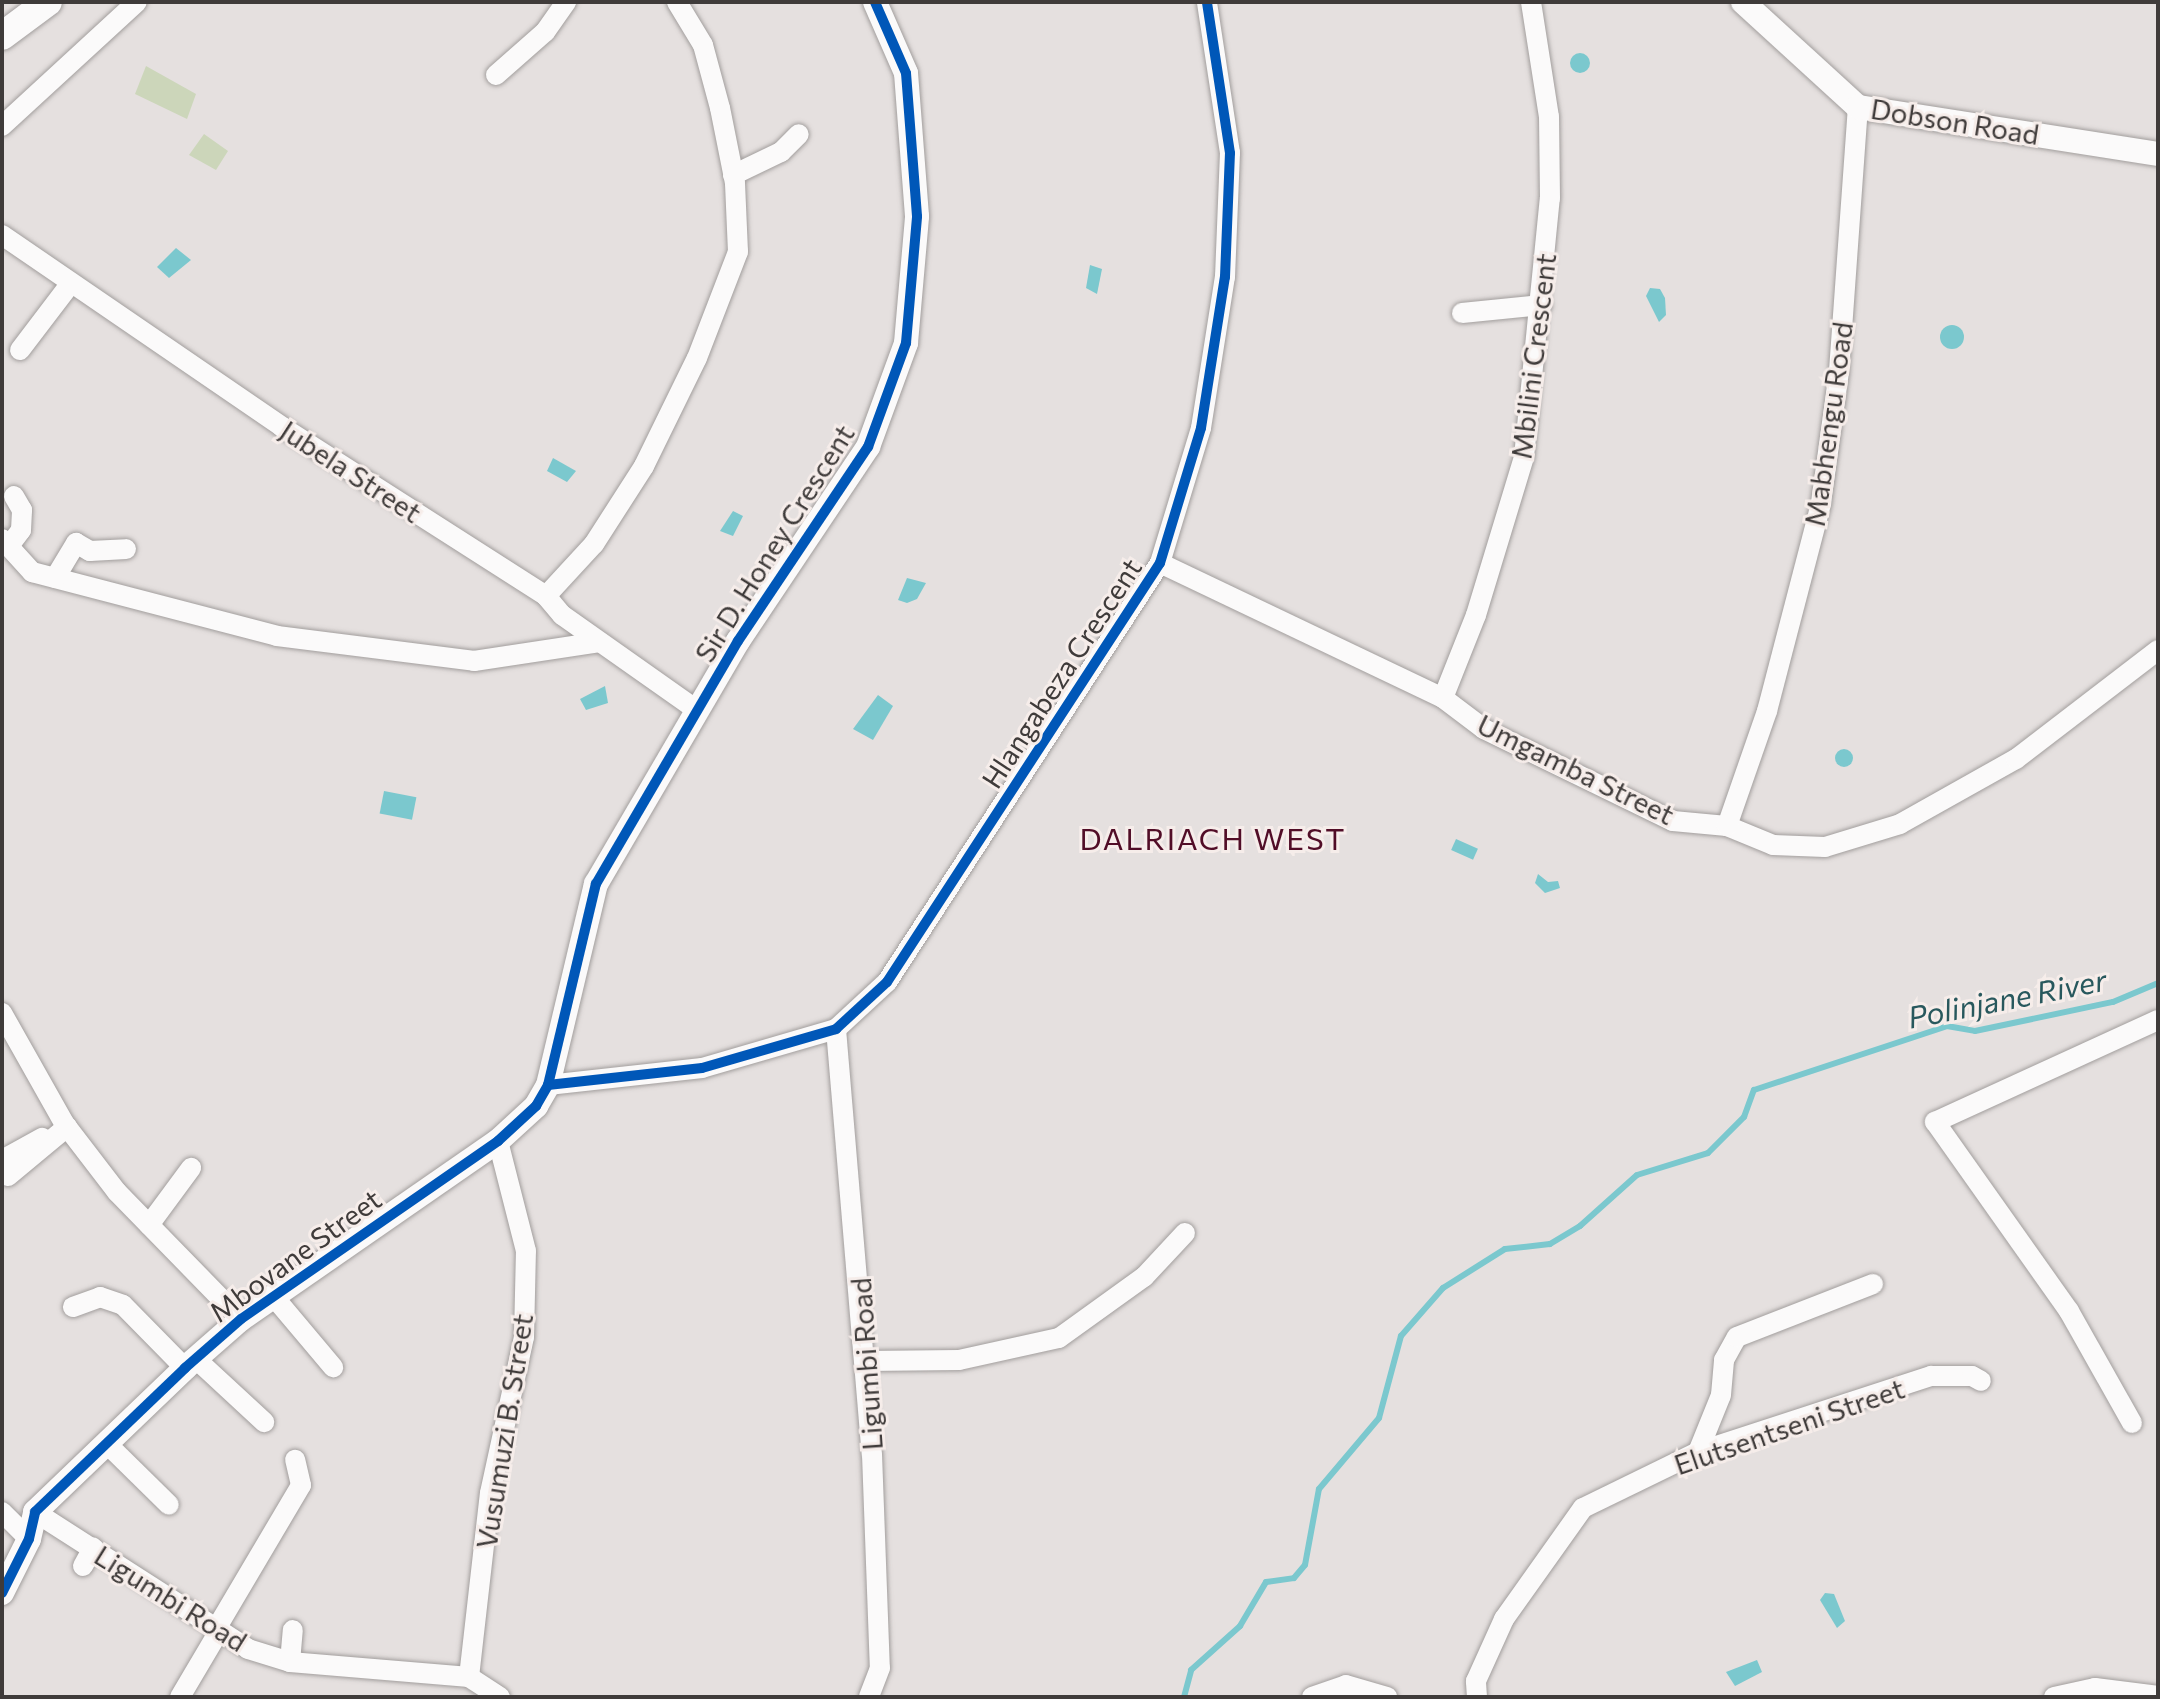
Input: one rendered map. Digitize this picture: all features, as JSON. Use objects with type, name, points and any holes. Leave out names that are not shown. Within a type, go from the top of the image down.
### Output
[{"type":"main road","points":[[2,36],[48,2]]},
{"type":"street","points":[[2,126],[137,2]]},
{"type":"street","points":[[496,75],[545,32],[566,2]]},
{"type":"street","points":[[546,596],[594,544],[636,479],[697,358],[738,252],[733,175],[703,45],[677,2]]},
{"type":"street","name":"Sir D. Honey Crescent","points":[[548,1085],[596,884],[698,711],[868,447],[906,343],[917,216],[906,73],[875,2]]},
{"type":"street","name":"Hlangabeza Crescent","points":[[548,1085],[702,1068],[836,1029],[887,982],[1160,563],[1201,428],[1225,277],[1230,153],[1207,2]]},
{"type":"street","name":"Mbilini Crescent","points":[[1443,698],[1476,615],[1524,457],[1542,305],[1550,198],[1549,117],[1531,2]]},
{"type":"street","name":"Dobson Road","points":[[1743,2],[1858,107],[2158,154]]},
{"type":"street","name":"Mabhengu Road","points":[[1727,826],[1767,711],[1821,503],[1839,371],[1858,107]]},
{"type":"street","points":[[733,175],[781,152],[799,134]]},
{"type":"street","name":"Jubela Street","points":[[2,235],[294,435],[546,596],[600,642],[698,711]]},
{"type":"street","points":[[20,350],[71,283]]},
{"type":"street","points":[[1462,313],[1542,305]]},
{"type":"street","points":[[14,496],[22,510],[21,530],[5,543],[32,572],[277,636],[410,656],[474,661],[600,642]]},
{"type":"street","points":[[55,578],[76,543],[90,551],[126,549]]},
{"type":"street","name":"Umgamba Street","points":[[1160,563],[1443,698],[1484,729],[1673,821],[1727,826],[1773,845],[1825,847],[1900,824],[2016,759],[2158,650]]},
{"type":"street","points":[[2,1013],[67,1127],[149,1225],[241,1319]]},
{"type":"street","points":[[2132,1423],[2069,1311],[1935,1122],[2158,1020]]},
{"type":"street","name":"Ligumbi Road","points":[[836,1029],[866,1361],[880,1668],[869,1697]]},
{"type":"street","name":"Mbovane Street","points":[[35,1512],[241,1319],[498,1141],[536,1106],[548,1085]]},
{"type":"street","points":[[5,1168],[67,1127]]},
{"type":"street","name":"Vusumuzi B. Street","points":[[469,1677],[490,1493],[524,1337],[526,1251],[498,1141]]},
{"type":"street","points":[[149,1225],[191,1168]]},
{"type":"street","points":[[866,1361],[959,1360],[1059,1338],[1144,1277],[1185,1233]]},
{"type":"street","points":[[1698,1452],[1721,1395],[1724,1360],[1737,1337],[1873,1284]]},
{"type":"street","points":[[73,1307],[100,1297],[123,1305],[264,1422]]},
{"type":"street","points":[[274,1297],[333,1367]]},
{"type":"street","name":"Elutsentseni Street","points":[[1477,1697],[1476,1681],[1504,1619],[1583,1508],[1698,1452],[1931,1376],[1972,1376],[1981,1381]]},
{"type":"street","points":[[106,1443],[169,1505]]},
{"type":"street","points":[[180,1697],[301,1485],[295,1460]]},
{"type":"street","points":[[2,1512],[29,1539]]},
{"type":"street","points":[[2,1593],[29,1539],[35,1512]]},
{"type":"street","name":"Ligumbi Road","points":[[35,1512],[88,1557],[248,1649],[290,1662],[469,1677],[500,1697]]},
{"type":"street","points":[[290,1662],[293,1630]]},
{"type":"street","points":[[1312,1697],[1346,1685],[1387,1697]]},
{"type":"street","points":[[2054,1697],[2094,1693],[2158,1696]]},
{"type":"green space","points":[[146,66],[196,94],[187,119],[135,94]]},
{"type":"green space","points":[[204,134],[228,151],[216,170],[189,155]]},
{"type":"water","points":[[1580,53],[1587,56],[1590,63],[1587,70],[1580,73],[1573,70],[1570,63],[1573,56]]},
{"type":"water","points":[[176,248],[191,260],[169,278],[157,267]]},
{"type":"water","points":[[1090,265],[1102,269],[1097,294],[1086,288]]},
{"type":"water","points":[[1650,288],[1660,289],[1665,298],[1666,315],[1659,322],[1646,296]]},
{"type":"water","points":[[1952,325],[1963,332],[1964,337],[1957,348],[1952,349],[1941,342],[1940,337],[1947,326]]},
{"type":"water","points":[[553,458],[576,471],[567,482],[547,471]]},
{"type":"water","points":[[733,511],[743,516],[733,536],[720,531]]},
{"type":"water","points":[[907,578],[926,583],[917,599],[907,603],[898,600]]},
{"type":"water","points":[[605,686],[608,703],[586,710],[580,699]]},
{"type":"water","points":[[878,695],[893,706],[873,740],[853,729]]},
{"type":"water","points":[[1840,749],[1848,749],[1853,758],[1851,765],[1840,767],[1835,762],[1835,754]]},
{"type":"water","points":[[384,791],[416,797],[412,820],[380,814]]},
{"type":"water","points":[[1456,839],[1478,849],[1473,860],[1451,850]]},
{"type":"water","points":[[1538,874],[1548,882],[1558,881],[1560,888],[1545,893],[1535,883]]},
{"type":"water","points":[[1825,1593],[1834,1594],[1845,1621],[1837,1628],[1820,1600]]},
{"type":"water","points":[[1757,1660],[1762,1672],[1735,1686],[1726,1672]]},
{"type":"waterway","name":"Polinjane River","points":[[1184,1697],[1191,1670],[1240,1626],[1266,1582],[1294,1578],[1305,1565],[1319,1489],[1379,1418],[1401,1336],[1443,1288],[1505,1249],[1550,1244],[1580,1226],[1637,1175],[1708,1153],[1744,1117],[1754,1090],[1947,1026],[1975,1031],[2113,1002],[2158,983]]},
{"type":"cycle path","points":[[2,1593],[29,1539],[35,1512],[185,1368],[241,1319],[498,1141],[536,1106],[548,1085],[596,884],[738,641],[868,447],[906,343],[917,216],[906,73],[875,2]]},
{"type":"cycle path","points":[[548,1085],[702,1068],[836,1029],[887,982],[1160,563],[1201,428],[1225,277],[1230,153],[1207,2]]},
{"type":"district","name":"DALRIACH WEST","points":[[1213,838]]}]
